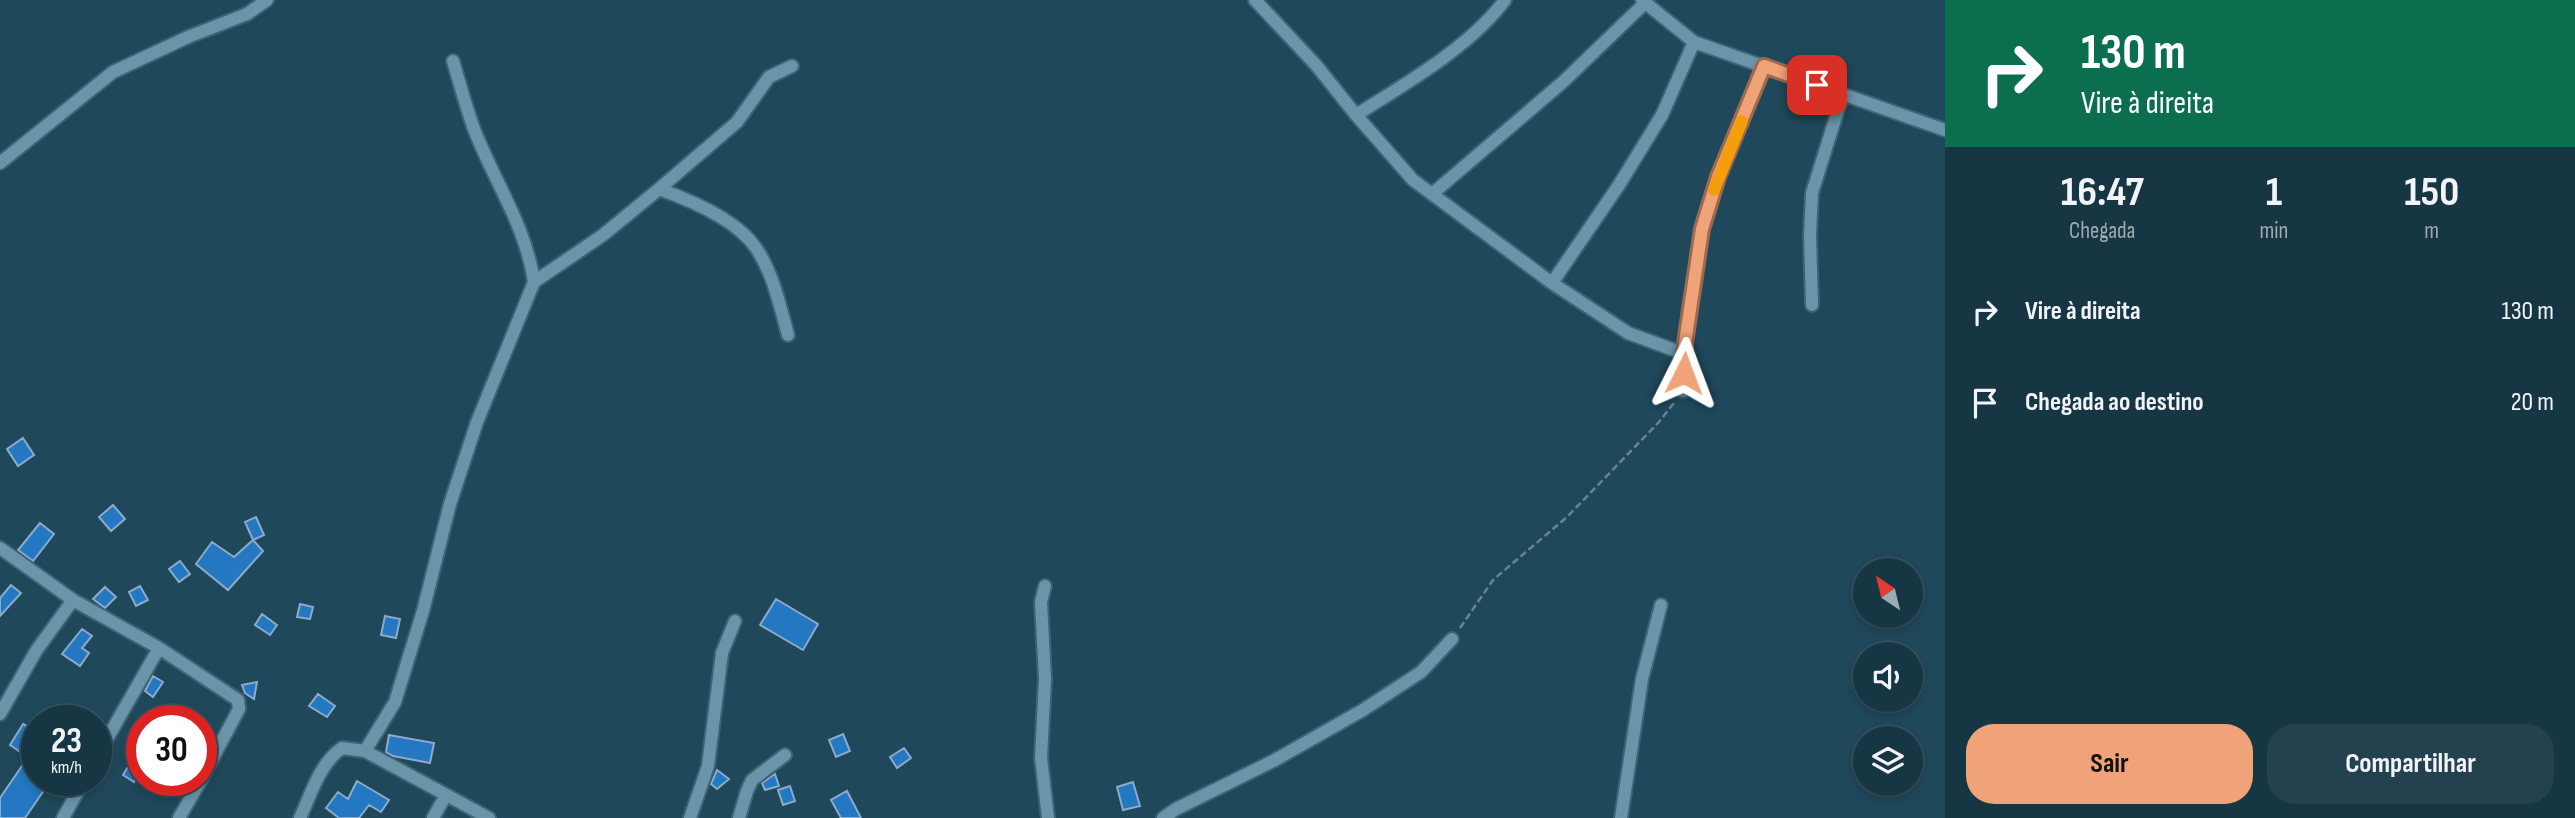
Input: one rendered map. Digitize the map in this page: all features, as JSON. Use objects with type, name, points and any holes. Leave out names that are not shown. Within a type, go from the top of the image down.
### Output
[{"type":"street","points":[[0,163],[114,72],[188,37],[247,14],[267,0]]},
{"type":"street","points":[[1255,0],[1317,65],[1356,115],[1413,180],[1552,283],[1628,333],[1685,354]]},
{"type":"street","points":[[1356,115],[1430,67],[1493,16],[1505,0]]},
{"type":"street","points":[[1432,194],[1564,81],[1644,1],[1694,42],[1945,130]]},
{"type":"street","points":[[1552,283],[1619,185],[1662,115],[1694,42]]},
{"type":"street","points":[[365,751],[395,702],[423,611],[454,492],[477,422],[534,282],[531,259],[510,205],[474,130],[453,61]]},
{"type":"street","points":[[534,282],[603,235],[659,189],[737,122],[769,76],[792,66]]},
{"type":"street","points":[[1683,391],[1685,354],[1702,229],[1718,177],[1764,66]]},
{"type":"street","points":[[1812,305],[1812,193],[1843,94]]},
{"type":"street","points":[[659,189],[688,200],[738,229],[756,248],[775,290],[788,335]]},
{"type":"street","points":[[0,548],[74,600],[159,648],[238,700],[239,709],[217,750]]},
{"type":"street","points":[[1045,586],[1041,602],[1045,680],[1041,758],[1048,818]]},
{"type":"street","points":[[0,714],[36,650],[74,600]]},
{"type":"street","points":[[1621,818],[1642,679],[1661,605]]},
{"type":"street","points":[[690,818],[708,766],[722,653],[735,621]]},
{"type":"street","points":[[1163,818],[1275,760],[1363,710],[1421,671],[1452,639]]},
{"type":"street","points":[[112,730],[159,648]]},
{"type":"street","points":[[300,818],[332,755],[342,748],[365,751],[489,818]]},
{"type":"street","points":[[739,818],[752,780],[785,755]]},
{"type":"street","points":[[433,818],[446,795]]},
{"type":"street","points":[[63,818],[75,796]]},
{"type":"street","points":[[179,818],[192,796]]},
{"type":"path","points":[[1452,639],[1493,580],[1567,517],[1659,422],[1683,391]]},
{"type":"building","points":[[23,438],[34,455],[18,466],[7,449]]},
{"type":"building","points":[[113,505],[125,519],[111,531],[99,517]]},
{"type":"building","points":[[256,517],[264,535],[253,540],[245,522]]},
{"type":"building","points":[[40,523],[54,534],[33,561],[18,550]]},
{"type":"building","points":[[253,540],[263,551],[228,590],[196,564],[212,542],[234,557]]},
{"type":"building","points":[[180,561],[190,574],[179,582],[169,569]]},
{"type":"building","points":[[11,585],[21,593],[0,616],[0,598]]},
{"type":"building","points":[[140,586],[148,600],[136,606],[129,592]]},
{"type":"building","points":[[105,587],[116,597],[105,608],[93,599]]},
{"type":"building","points":[[776,599],[818,624],[803,650],[760,625]]},
{"type":"building","points":[[300,604],[313,607],[310,619],[297,617]]},
{"type":"building","points":[[262,614],[277,625],[270,635],[255,625]]},
{"type":"building","points":[[385,616],[400,619],[396,638],[381,635]]},
{"type":"building","points":[[82,629],[92,636],[82,648],[89,653],[80,666],[62,654]]},
{"type":"building","points":[[153,676],[163,682],[153,697],[145,691]]},
{"type":"building","points":[[257,682],[254,699],[245,693],[242,685]]},
{"type":"building","points":[[318,694],[335,706],[327,717],[309,706]]},
{"type":"building","points":[[21,727],[21,752],[10,745]]},
{"type":"building","points":[[843,734],[850,751],[836,757],[829,740]]},
{"type":"building","points":[[389,735],[434,743],[430,763],[393,756],[386,752]]},
{"type":"building","points":[[904,748],[911,758],[897,768],[890,757]]},
{"type":"building","points":[[21,767],[21,796],[40,796],[25,818],[0,818],[0,798]]},
{"type":"building","points":[[717,770],[729,779],[717,789],[711,784]]},
{"type":"building","points":[[775,774],[779,786],[765,790],[762,783]]},
{"type":"building","points":[[357,781],[389,800],[381,812],[369,805],[359,818],[339,818],[326,808],[338,792],[348,799]]},
{"type":"building","points":[[1133,782],[1140,806],[1123,810],[1117,787]]},
{"type":"building","points":[[790,786],[795,801],[783,805],[778,790]]},
{"type":"building","points":[[847,791],[861,818],[841,818],[831,800]]},
{"type":"slow traffic","points":[[1714,190],[1742,121]]},
{"type":"route","points":[[1684,373],[1685,343],[1702,229],[1718,177],[1764,66],[1817,85]]}]
